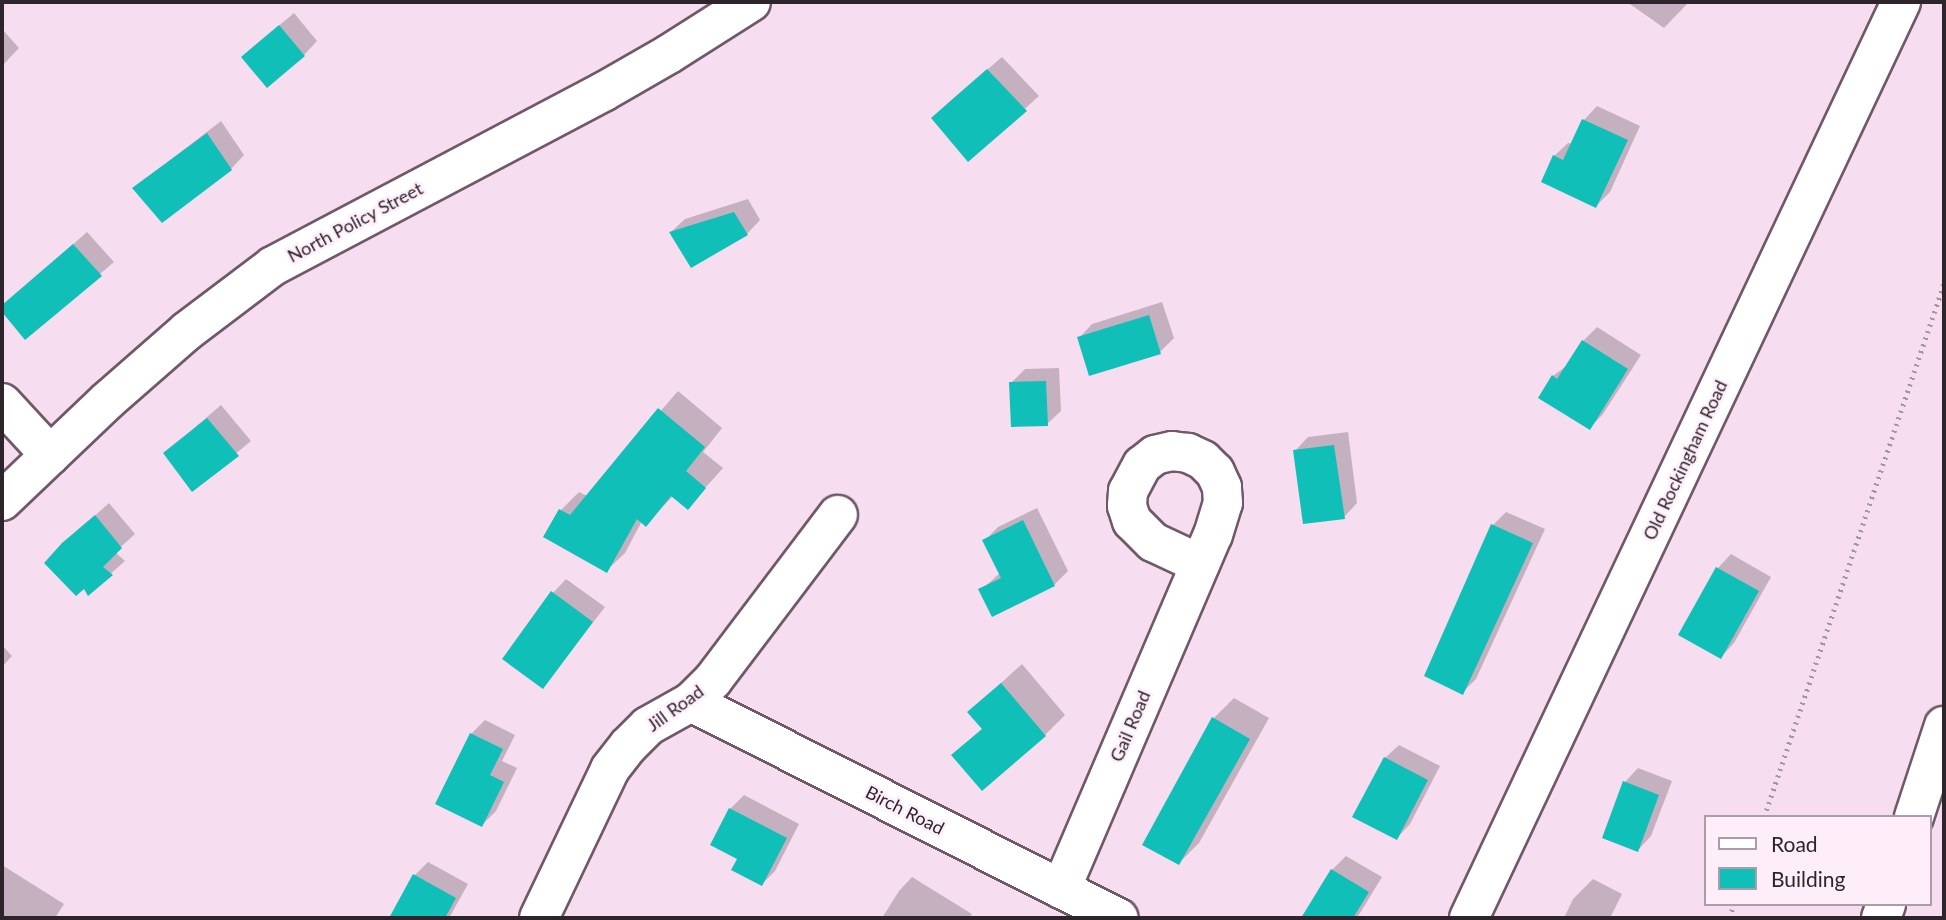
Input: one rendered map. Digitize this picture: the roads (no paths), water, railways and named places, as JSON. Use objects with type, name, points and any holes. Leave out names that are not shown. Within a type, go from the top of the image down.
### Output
[{"type":"street","name":"North Policy Street","points":[[2,502],[187,331],[273,266],[603,92],[751,2]]},
{"type":"street","name":"Old Rockingham Road","points":[[1469,918],[1901,2]]},
{"type":"street","points":[[2,403],[50,455]]},
{"type":"street","name":"Jill Road","points":[[539,918],[610,769],[648,726],[691,702],[713,680],[838,515]]},
{"type":"street","name":"Gail Road","points":[[1061,889],[1200,564]]},
{"type":"street","name":"Birch Road","points":[[691,702],[1119,918]]},
{"type":"street","points":[[1915,815],[1944,726]]}]
